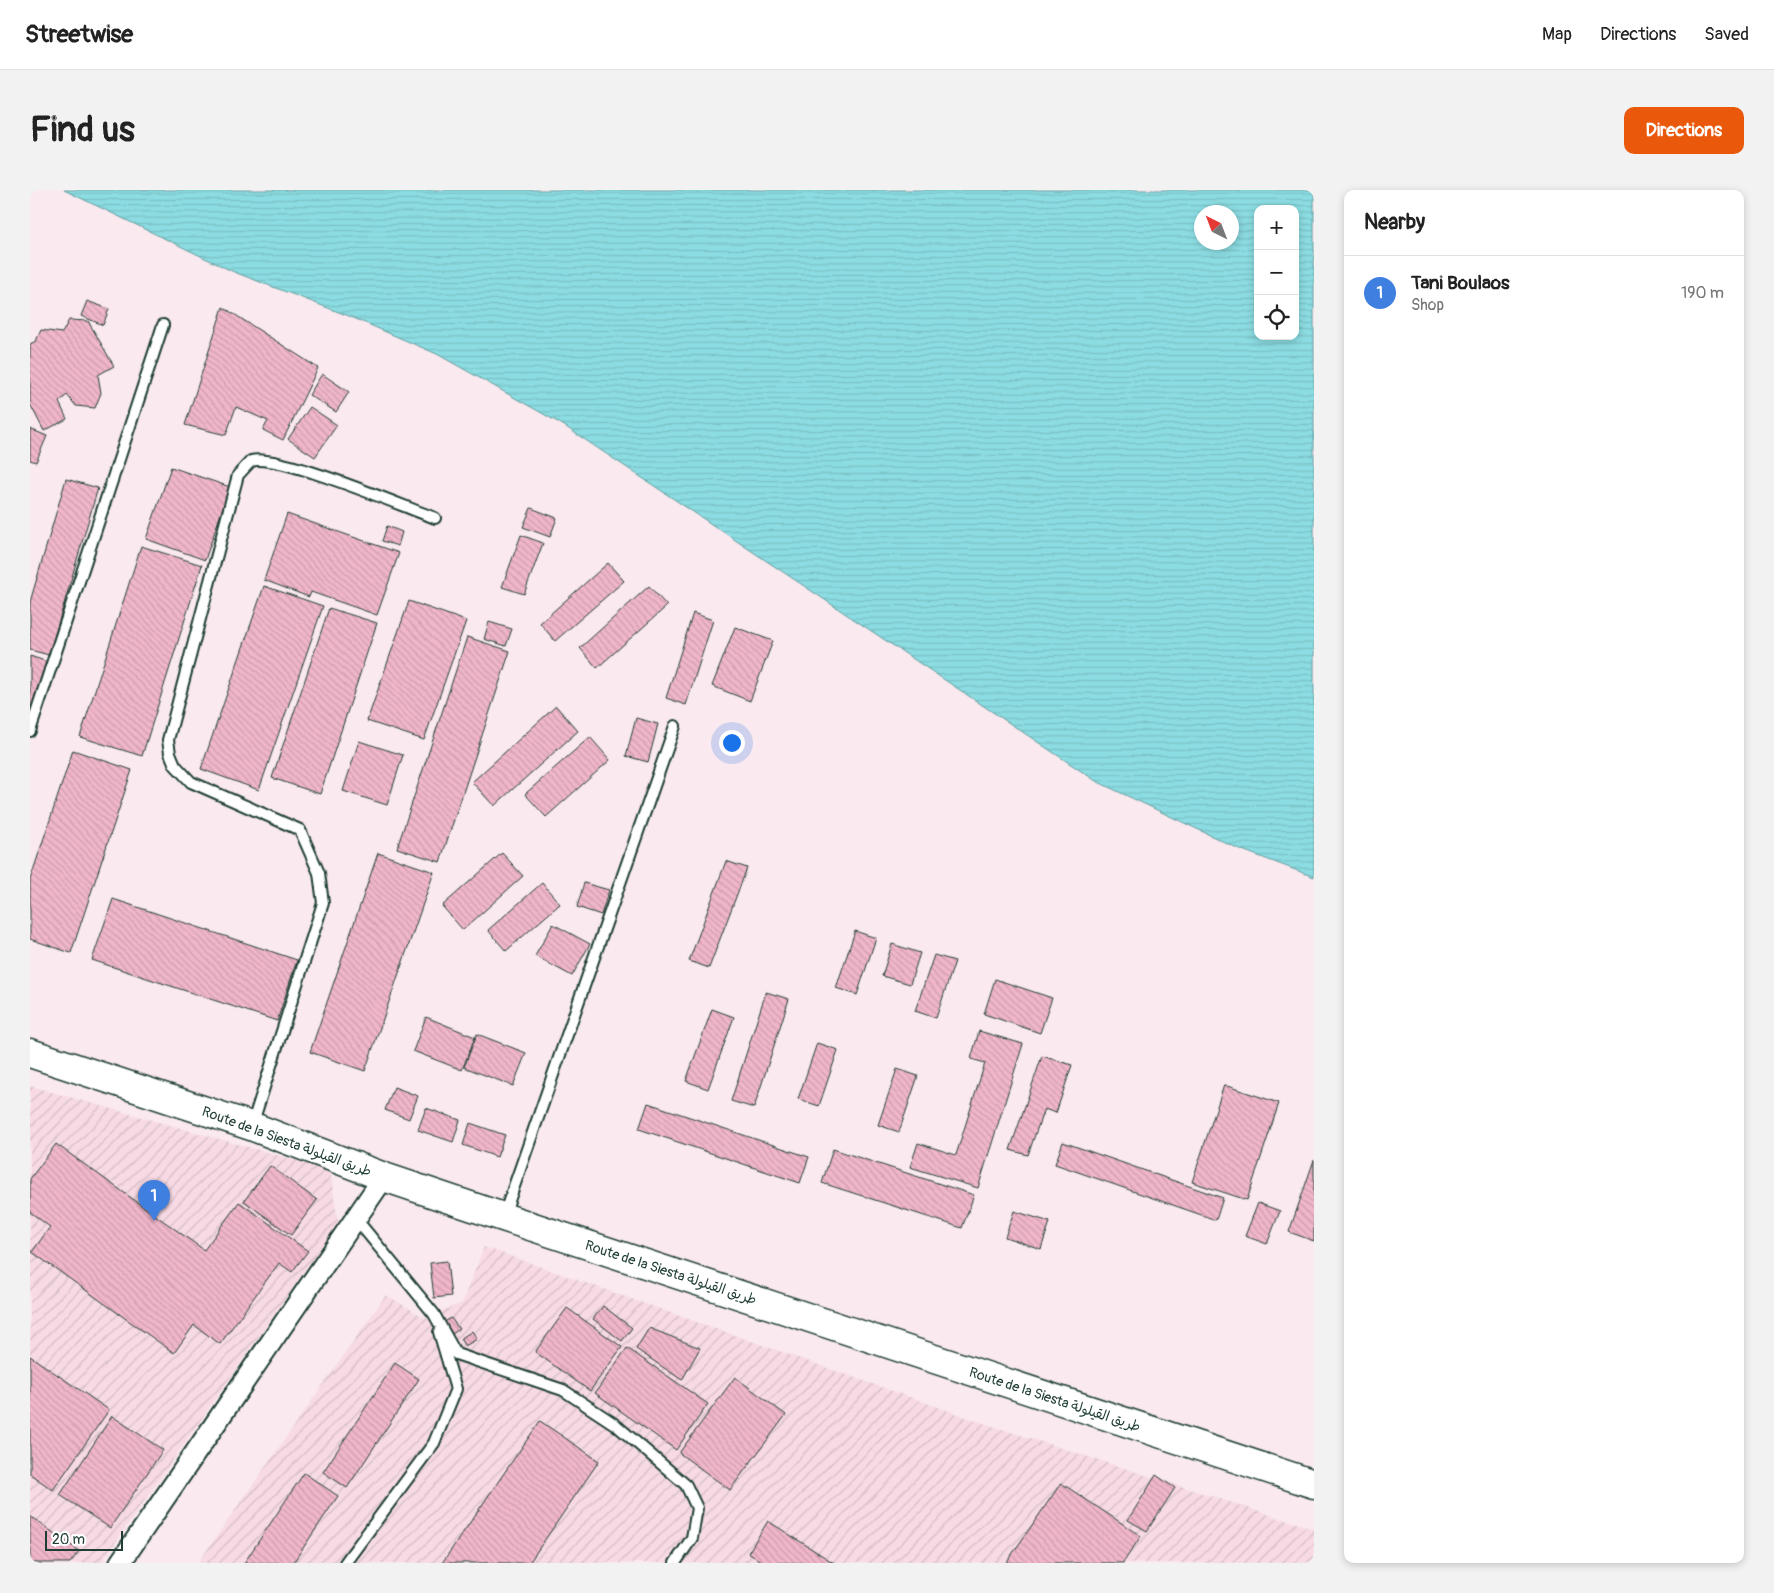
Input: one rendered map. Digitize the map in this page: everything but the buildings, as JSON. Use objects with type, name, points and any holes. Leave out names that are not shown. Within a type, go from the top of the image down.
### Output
[{"type":"main road","name":"Route de la Siesta طريق القيلولة","points":[[30,1053],[252,1126],[384,1177],[503,1217],[1314,1484]]},
{"type":"street","points":[[120,1563],[384,1177]]},
{"type":"lane","points":[[30,731],[163,326]]},
{"type":"lane","points":[[252,1126],[323,903],[319,873],[300,830],[191,782],[182,774],[170,753],[168,740],[238,475],[251,461],[266,459],[300,468],[435,518]]},
{"type":"lane","points":[[503,1217],[675,726]]},
{"type":"lane","points":[[356,1219],[434,1314],[456,1354],[563,1390],[616,1425],[686,1484],[697,1508],[692,1538],[676,1563]]},
{"type":"lane","points":[[345,1563],[434,1443],[456,1390],[434,1314]]},
{"type":"shaded area","points":[[30,1086],[330,1170],[338,1223],[101,1563],[30,1563]]},
{"type":"shaded area","points":[[484,1247],[986,1424],[1314,1529],[1314,1563],[198,1563],[386,1295],[425,1318],[462,1303]]},
{"type":"water","points":[[64,190],[1314,190],[1314,877],[1237,848],[1096,781],[563,425],[437,354],[349,316],[234,272]]},
{"type":"place","name":"Tani Boulaos","points":[[154,1221]]}]
